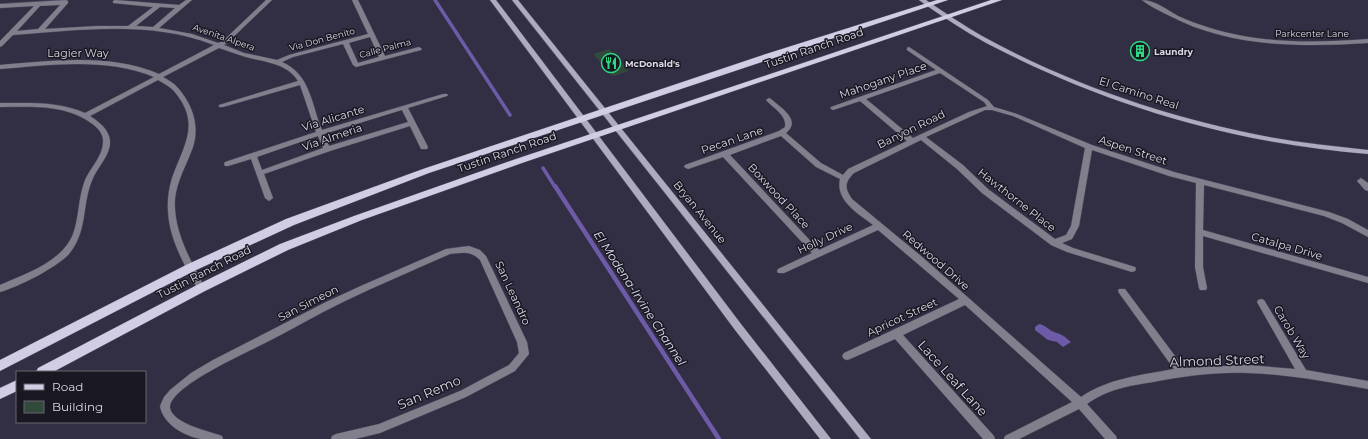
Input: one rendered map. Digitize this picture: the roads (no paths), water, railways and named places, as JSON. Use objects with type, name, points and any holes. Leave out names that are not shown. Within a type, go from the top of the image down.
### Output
[{"type":"main road","points":[[493,0],[738,327],[826,439]]},
{"type":"main road","name":"Bryan Avenue","points":[[515,0],[866,439]]},
{"type":"main road","name":"El Camino Real","points":[[922,0],[987,41],[1017,57],[1068,80],[1123,100],[1183,119],[1257,136],[1329,148],[1368,152]]},
{"type":"main road","name":"Tustin Ranch Road","points":[[0,366],[190,268],[290,222],[426,171],[763,58],[944,0]]},
{"type":"main road","name":"Tustin Ranch Road","points":[[44,371],[201,288],[284,247],[358,218],[617,128],[998,0]]},
{"type":"main road","points":[[0,394],[16,386]]},
{"type":"street","points":[[154,29],[189,0]]},
{"type":"street","points":[[86,115],[229,39],[269,0]]},
{"type":"street","points":[[355,0],[383,58]]},
{"type":"street","name":"Parkcenter Lane","points":[[1145,0],[1182,20],[1246,39],[1276,43],[1323,44],[1368,41]]},
{"type":"street","points":[[0,6],[66,2]]},
{"type":"street","points":[[40,31],[66,2]]},
{"type":"street","points":[[115,2],[182,6]]},
{"type":"street","points":[[0,45],[39,4]]},
{"type":"street","points":[[129,28],[159,5]]},
{"type":"street","name":"Avenita Alpera","points":[[12,32],[89,28],[154,29],[184,33],[243,54],[278,62],[292,70],[302,82],[327,149]]},
{"type":"street","name":"Via Don Benito","points":[[278,62],[291,56],[372,35]]},
{"type":"street","name":"Calle Palma","points":[[345,42],[356,65],[419,49]]},
{"type":"street","name":"Aspen Street","points":[[909,49],[939,71],[986,101],[992,108],[1015,115],[1088,147],[1200,182],[1326,214],[1367,232]]},
{"type":"street","name":"Lagier Way","points":[[0,67],[64,62],[96,62],[133,68],[159,77],[172,85],[184,97],[191,115],[192,136],[174,184],[171,202],[171,218],[176,236],[190,268],[201,288]]},
{"type":"street","name":"Mahogany Place","points":[[833,108],[939,71]]},
{"type":"street","points":[[221,106],[302,82]]},
{"type":"street","name":"Via Alicante","points":[[228,164],[320,133],[445,95]]},
{"type":"street","points":[[861,98],[912,141]]},
{"type":"street","points":[[769,100],[786,116],[789,122],[788,128],[782,133],[814,164],[831,174],[844,178]]},
{"type":"street","points":[[0,105],[56,106],[72,109],[86,115],[101,127],[106,135],[107,145],[90,174],[84,194],[77,233],[71,247],[61,257],[50,264],[0,289]]},
{"type":"street","points":[[404,107],[424,147]]},
{"type":"street","name":"Banyon Road","points":[[844,178],[851,171],[971,112],[984,108],[992,108]]},
{"type":"street","name":"Via Almeria","points":[[260,174],[327,149],[412,123]]},
{"type":"street","name":"Pecan Lane","points":[[688,167],[782,133]]},
{"type":"street","name":"Hawthorne Place","points":[[921,137],[960,167],[984,191],[1054,243],[1070,250],[1132,269]]},
{"type":"street","points":[[1054,243],[1069,237],[1075,226],[1088,147]]},
{"type":"street","name":"Boxwood Place","points":[[725,154],[818,254]]},
{"type":"street","points":[[253,155],[269,198]]},
{"type":"street","name":"Redwood Drive","points":[[844,178],[841,186],[849,201],[966,300],[1080,402],[1112,439]]},
{"type":"street","points":[[1361,181],[1368,188]]},
{"type":"street","points":[[1200,182],[1199,267],[1203,288]]},
{"type":"street","name":"Holly Drive","points":[[781,271],[879,226]]},
{"type":"street","name":"Catalpa Drive","points":[[1199,232],[1368,280]]},
{"type":"street","name":"San Leandro","points":[[469,249],[477,252],[483,258],[522,342],[524,354]]},
{"type":"street","name":"San Simeon","points":[[218,439],[202,436],[171,420],[165,412],[165,405],[174,391],[195,376],[339,300],[449,251],[469,249]]},
{"type":"street","points":[[1122,291],[1182,372]]},
{"type":"street","name":"Apricot Street","points":[[847,356],[966,300]]},
{"type":"street","name":"Carob Way","points":[[1261,302],[1303,374]]},
{"type":"street","name":"Lace Leaf Lane","points":[[896,334],[990,439]]},
{"type":"street","name":"San Remo","points":[[336,439],[380,428],[463,394],[512,368],[524,354]]},
{"type":"street","name":"Almond Street","points":[[1009,439],[1095,393],[1117,384],[1182,372],[1246,370],[1303,374],[1368,385]]},
{"type":"waterway","name":"El Modena-Irvine Channel","points":[[435,0],[510,115]]},
{"type":"waterway","name":"El Modena-Irvine Channel","points":[[543,168],[555,187]]},
{"type":"waterway","name":"El Modena-Irvine Channel","points":[[555,186],[719,439]]},
{"type":"place","name":"Laundry","points":[[1140,51]]},
{"type":"place","name":"McDonald's","points":[[611,63]]}]
